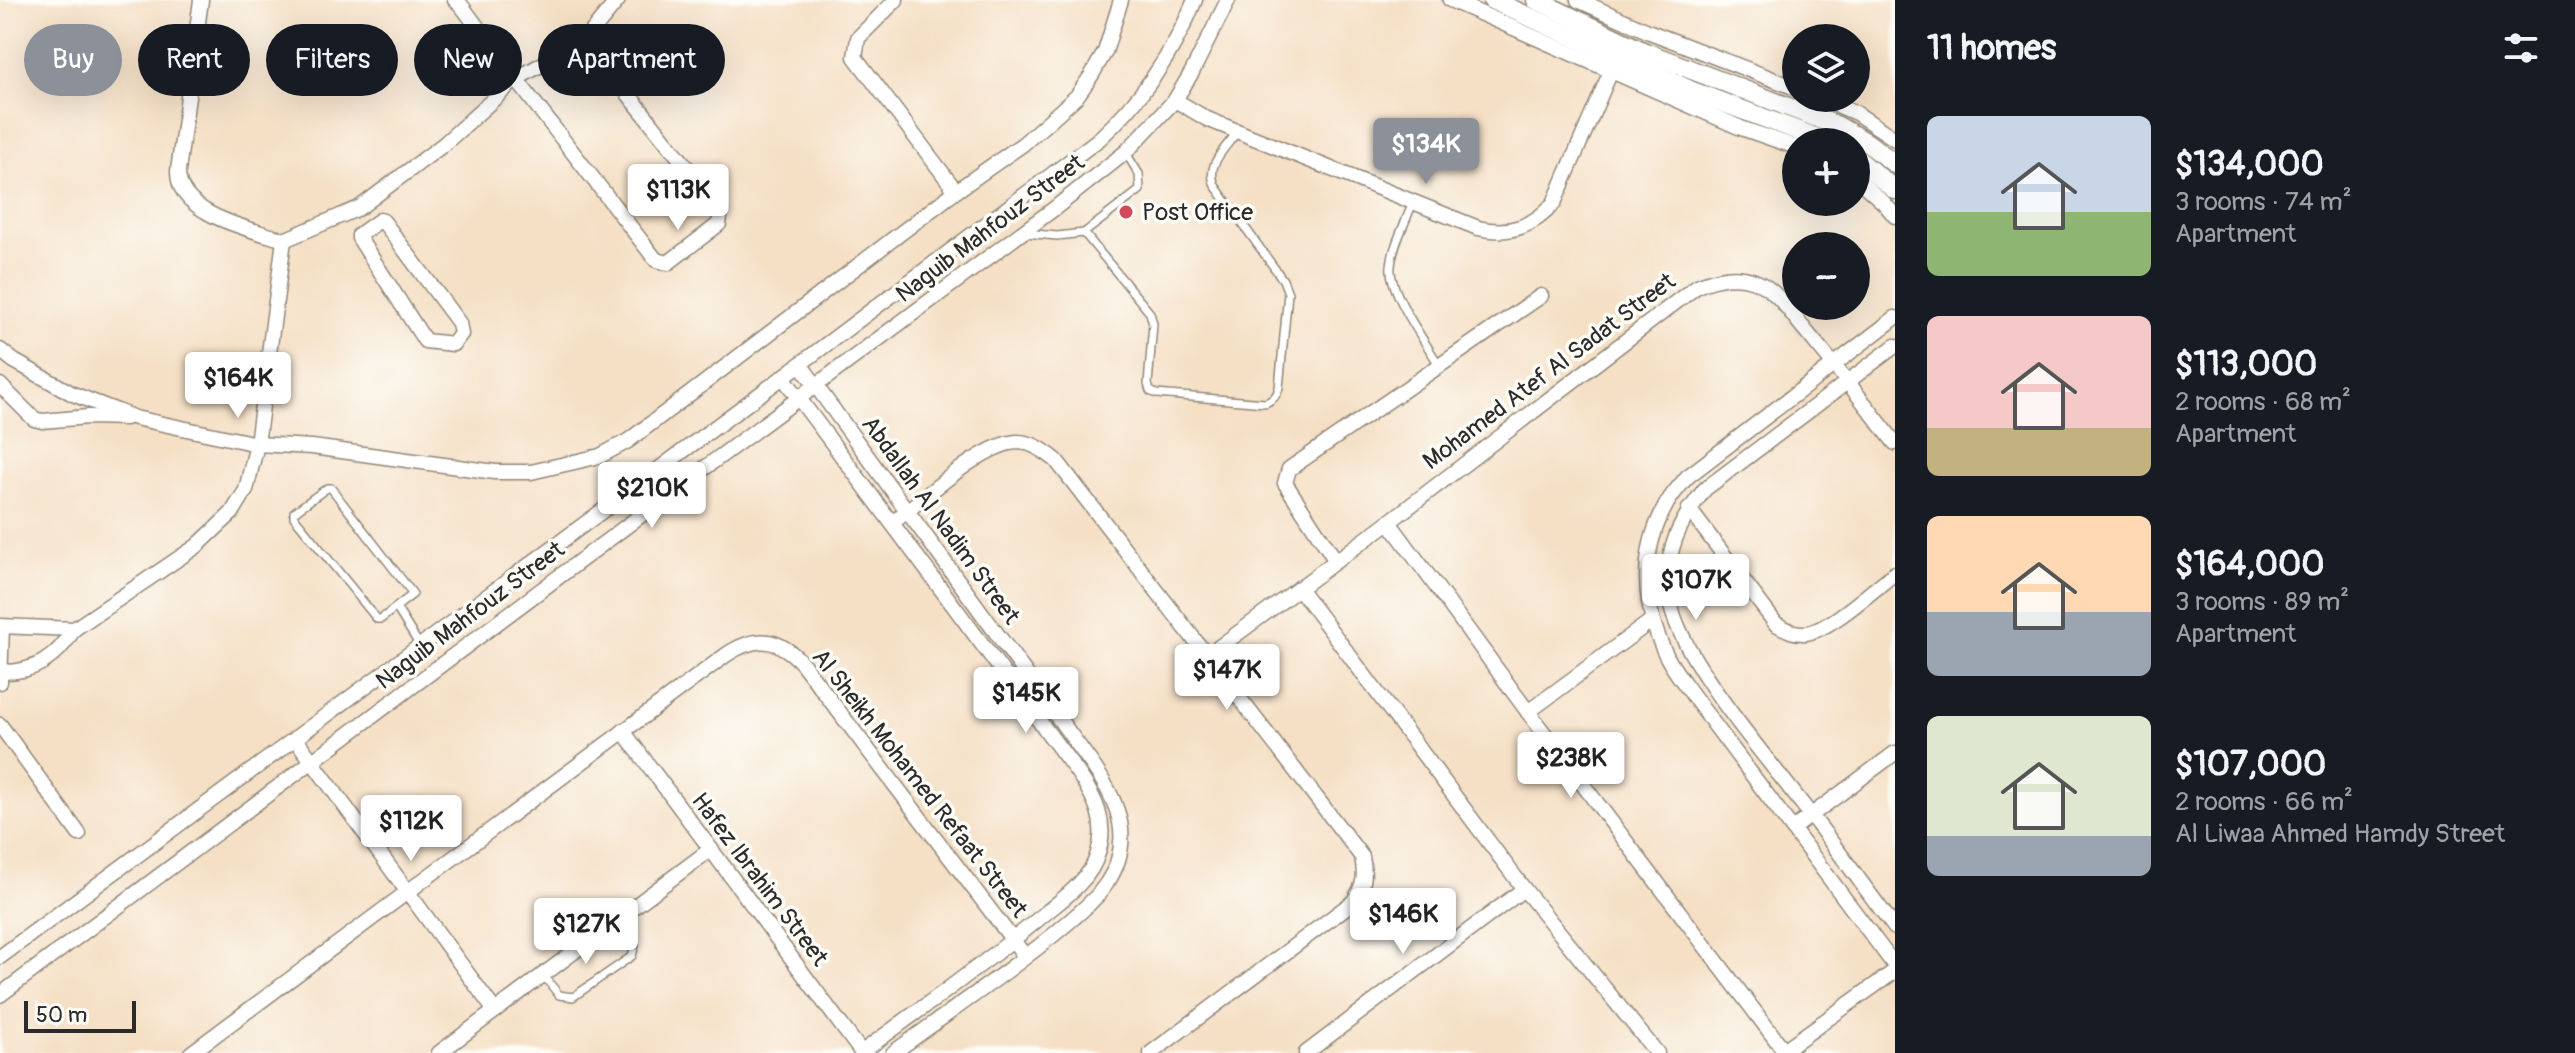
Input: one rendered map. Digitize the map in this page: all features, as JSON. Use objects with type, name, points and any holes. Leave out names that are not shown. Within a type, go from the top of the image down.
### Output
[{"type":"street","points":[[201,0],[178,171],[180,185],[203,212],[284,240],[359,208],[444,144],[497,96]]},
{"type":"street","points":[[455,0],[475,24]]},
{"type":"street","points":[[599,24],[618,0]]},
{"type":"street","points":[[896,0],[858,38],[855,57],[956,191]]},
{"type":"street","points":[[0,350],[60,387],[135,418],[257,444],[312,447],[495,472],[531,472],[600,456],[628,441],[956,191],[1023,144],[1077,96],[1105,52],[1121,0]]},
{"type":"street","name":"Naguib Mahfouz Street","points":[[0,957],[1099,139],[1126,115],[1148,87],[1167,57],[1195,0]]},
{"type":"street","name":"Naguib Mahfouz Street","points":[[0,995],[1126,152],[1175,100],[1228,0]]},
{"type":"street","points":[[1450,0],[1741,128],[1782,142]]},
{"type":"street","points":[[1492,0],[1692,91],[1791,128]]},
{"type":"street","points":[[1536,0],[1645,52],[1838,126],[1895,164]]},
{"type":"street","points":[[1578,0],[1650,32],[1782,83]]},
{"type":"street","points":[[1175,100],[1207,119],[1478,228],[1512,231],[1543,216],[1554,203],[1611,71]]},
{"type":"street","points":[[522,87],[656,260],[662,263],[672,261],[719,224],[721,210],[630,96]]},
{"type":"street","points":[[1854,112],[1895,139]]},
{"type":"street","points":[[1870,169],[1895,190]]},
{"type":"street","points":[[1870,190],[1895,216]]},
{"type":"street","points":[[359,208],[370,226]]},
{"type":"street","points":[[383,221],[459,323],[461,334],[453,344],[425,341],[359,238],[370,226],[383,221]]},
{"type":"street","points":[[74,629],[1,627],[0,675],[42,664],[66,643],[74,629],[197,546],[232,513],[246,490],[257,444],[284,240]]},
{"type":"street","name":"Mohamed Atef Al Sadat Street","points":[[1207,656],[1389,522],[1697,286],[1716,278],[1737,277],[1757,282],[1774,293],[1895,443]]},
{"type":"street","points":[[1336,561],[1285,483],[1289,469],[1541,296]]},
{"type":"street","points":[[1389,522],[1785,1052],[1895,968],[1668,659],[1651,621],[1647,600],[1651,537],[1666,505],[1687,477],[1895,318]]},
{"type":"street","points":[[1895,346],[1705,489],[1689,509],[1673,541],[1669,568],[1669,596],[1675,623],[1687,648],[1895,928]]},
{"type":"street","name":"Abdallah Al Nadim Street","points":[[800,364],[1108,786],[1118,809],[1122,835],[1118,861],[1106,885],[1089,904],[1025,956],[893,1053]]},
{"type":"street","name":"Abdallah Al Nadim Street","points":[[783,377],[1078,773],[1100,813],[1102,835],[1098,855],[1079,885],[1014,940],[862,1053]]},
{"type":"street","points":[[0,385],[34,419],[42,421],[88,417],[135,418]]},
{"type":"street","points":[[892,523],[976,459],[1000,445],[1018,442],[1036,446],[1056,460],[1362,857],[1364,887],[1353,902],[1151,1053]]},
{"type":"street","points":[[1689,509],[1776,624],[1790,632],[1807,633],[1822,627],[1895,573]]},
{"type":"street","points":[[1299,588],[1524,889],[1657,1053]]},
{"type":"street","points":[[1528,712],[1651,621]]},
{"type":"street","name":"Al Sheikh Mohamed Refaat Street","points":[[191,1053],[740,645],[757,641],[775,643],[790,651],[1025,956]]},
{"type":"street","points":[[0,725],[79,834]]},
{"type":"street","name":"Hafez Ibrahim Street","points":[[623,731],[862,1053]]},
{"type":"street","points":[[295,738],[495,1011]]},
{"type":"street","points":[[1794,828],[1895,753]]},
{"type":"street","points":[[439,1053],[711,849]]},
{"type":"street","points":[[1306,1053],[1524,889]]},
{"type":"lane","points":[[1084,233],[1150,313],[1153,324],[1150,391],[1172,396],[1270,401],[1279,388],[1288,293],[1283,280],[1211,176],[1212,166],[1238,131]]},
{"type":"lane","points":[[1023,232],[1057,236],[1084,233],[1140,190],[1139,174],[1126,152]]},
{"type":"lane","points":[[1413,202],[1390,269],[1393,287],[1439,365]]},
{"type":"lane","points":[[331,488],[413,594],[397,609],[377,619],[294,517],[294,512],[331,488]]},
{"type":"lane","points":[[397,609],[420,646]]},
{"type":"lane","points":[[543,975],[559,995],[573,997],[632,956],[635,945],[615,920]]},
{"type":"place","name":"Post Office","points":[[1126,212]]}]
